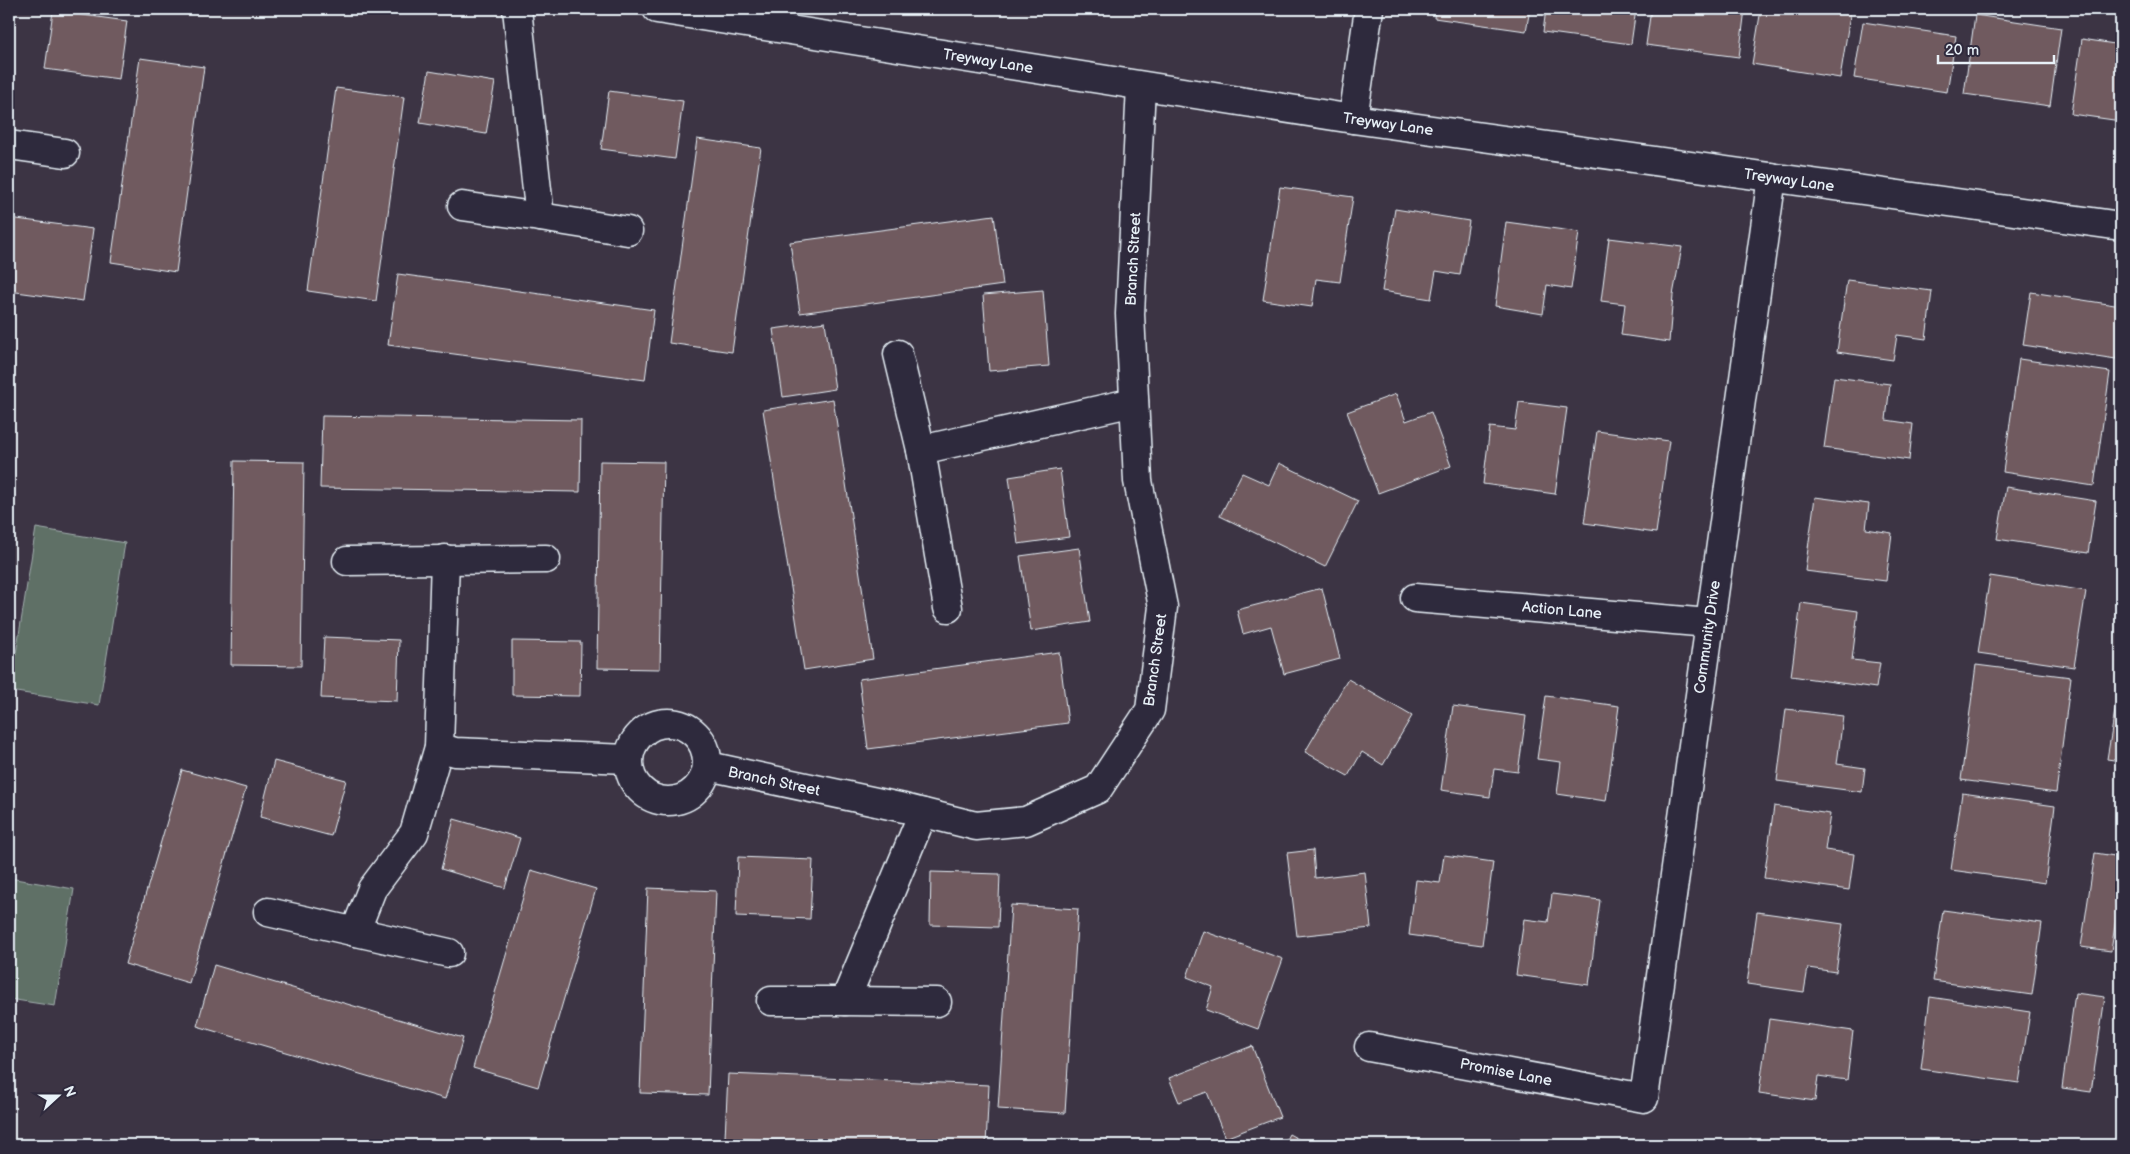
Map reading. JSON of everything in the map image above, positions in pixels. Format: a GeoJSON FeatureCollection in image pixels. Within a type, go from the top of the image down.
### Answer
{"type":"FeatureCollection","features":[{"type":"Feature","properties":{"kind":"street"},"geometry":{"type":"LineString","coordinates":[[518,9],[540,217]]}},
{"type":"Feature","properties":{"kind":"street","name":"Treyway Lane"},"geometry":{"type":"LineString","coordinates":[[657,9],[1353,119],[2121,226]]}},
{"type":"Feature","properties":{"kind":"street"},"geometry":{"type":"LineString","coordinates":[[1353,119],[1369,9]]}},
{"type":"Feature","properties":{"kind":"street","name":"Branch Street"},"geometry":{"type":"LineString","coordinates":[[708,766],[976,826],[1026,820],[1098,789],[1150,710],[1163,607],[1138,481],[1130,314],[1141,86]]}},
{"type":"Feature","properties":{"kind":"street"},"geometry":{"type":"LineString","coordinates":[[9,146],[65,153]]}},
{"type":"Feature","properties":{"kind":"street","name":"Community Drive"},"geometry":{"type":"LineString","coordinates":[[1644,1098],[1772,177]]}},
{"type":"Feature","properties":{"kind":"street"},"geometry":{"type":"LineString","coordinates":[[462,206],[628,231]]}},
{"type":"Feature","properties":{"kind":"street"},"geometry":{"type":"LineString","coordinates":[[898,354],[921,450],[948,608]]}},
{"type":"Feature","properties":{"kind":"street"},"geometry":{"type":"LineString","coordinates":[[921,450],[1134,402]]}},
{"type":"Feature","properties":{"kind":"street"},"geometry":{"type":"LineString","coordinates":[[355,932],[372,889],[414,834],[438,747],[445,559]]}},
{"type":"Feature","properties":{"kind":"street"},"geometry":{"type":"LineString","coordinates":[[347,561],[546,559]]}},
{"type":"Feature","properties":{"kind":"street","name":"Action Lane"},"geometry":{"type":"LineString","coordinates":[[1414,598],[1709,623]]}},
{"type":"Feature","properties":{"kind":"street","name":"Branch Street"},"geometry":{"type":"LineString","coordinates":[[672,722],[691,730],[704,746],[708,766],[700,786],[684,799],[664,802],[645,795],[632,779],[628,759],[636,739],[651,726],[672,722]]}},
{"type":"Feature","properties":{"kind":"street"},"geometry":{"type":"LineString","coordinates":[[438,747],[455,752],[628,759]]}},
{"type":"Feature","properties":{"kind":"street"},"geometry":{"type":"LineString","coordinates":[[845,1001],[923,813]]}},
{"type":"Feature","properties":{"kind":"street"},"geometry":{"type":"LineString","coordinates":[[268,912],[449,953]]}},
{"type":"Feature","properties":{"kind":"street"},"geometry":{"type":"LineString","coordinates":[[771,1001],[937,1002]]}},
{"type":"Feature","properties":{"kind":"street","name":"Promise Lane"},"geometry":{"type":"LineString","coordinates":[[1369,1046],[1644,1098]]}},
{"type":"Feature","properties":{"kind":"green space"},"geometry":{"type":"Polygon","coordinates":[[[36,528],[125,543],[99,705],[10,691],[36,528]]]}},
{"type":"Feature","properties":{"kind":"green space"},"geometry":{"type":"Polygon","coordinates":[[[9,878],[74,889],[55,1006],[9,999],[9,878]]]}},
{"type":"Feature","properties":{"kind":"building"},"geometry":{"type":"Polygon","coordinates":[[[1435,9],[1530,9],[1526,31],[1434,18],[1435,9]]]}},
{"type":"Feature","properties":{"kind":"building"},"geometry":{"type":"Polygon","coordinates":[[[1546,9],[1636,9],[1631,44],[1543,32],[1546,9]]]}},
{"type":"Feature","properties":{"kind":"building"},"geometry":{"type":"Polygon","coordinates":[[[1651,9],[1745,9],[1739,57],[1646,45],[1651,9]]]}},
{"type":"Feature","properties":{"kind":"building"},"geometry":{"type":"Polygon","coordinates":[[[1761,9],[1851,9],[1840,78],[1752,64],[1761,9]]]}},
{"type":"Feature","properties":{"kind":"building"},"geometry":{"type":"Polygon","coordinates":[[[53,11],[127,21],[119,79],[45,69],[53,11]]]}},
{"type":"Feature","properties":{"kind":"building"},"geometry":{"type":"Polygon","coordinates":[[[1975,15],[2061,28],[2050,106],[1964,94],[1975,15]]]}},
{"type":"Feature","properties":{"kind":"building"},"geometry":{"type":"Polygon","coordinates":[[[1863,22],[1956,36],[1947,92],[1854,78],[1863,22]]]}},
{"type":"Feature","properties":{"kind":"building"},"geometry":{"type":"Polygon","coordinates":[[[2082,39],[2121,45],[2121,121],[2071,114],[2082,39]]]}},
{"type":"Feature","properties":{"kind":"building"},"geometry":{"type":"Polygon","coordinates":[[[140,58],[204,67],[176,272],[111,262],[140,58]]]}},
{"type":"Feature","properties":{"kind":"building"},"geometry":{"type":"Polygon","coordinates":[[[429,71],[495,82],[486,134],[420,123],[429,71]]]}},
{"type":"Feature","properties":{"kind":"building"},"geometry":{"type":"Polygon","coordinates":[[[336,88],[404,97],[376,301],[308,291],[336,88]]]}},
{"type":"Feature","properties":{"kind":"building"},"geometry":{"type":"Polygon","coordinates":[[[609,91],[683,101],[675,159],[601,149],[609,91]]]}},
{"type":"Feature","properties":{"kind":"building"},"geometry":{"type":"Polygon","coordinates":[[[697,139],[761,148],[732,352],[669,343],[697,139]]]}},
{"type":"Feature","properties":{"kind":"building"},"geometry":{"type":"Polygon","coordinates":[[[1280,187],[1353,197],[1340,282],[1316,279],[1312,307],[1263,300],[1280,187]]]}},
{"type":"Feature","properties":{"kind":"building"},"geometry":{"type":"Polygon","coordinates":[[[1395,209],[1469,221],[1460,275],[1436,271],[1431,299],[1382,291],[1395,209]]]}},
{"type":"Feature","properties":{"kind":"building"},"geometry":{"type":"Polygon","coordinates":[[[994,215],[1003,285],[800,313],[790,242],[994,215]]]}},
{"type":"Feature","properties":{"kind":"building"},"geometry":{"type":"Polygon","coordinates":[[[9,218],[93,229],[83,301],[9,291],[9,218]]]}},
{"type":"Feature","properties":{"kind":"building"},"geometry":{"type":"Polygon","coordinates":[[[1506,222],[1579,232],[1571,289],[1547,285],[1543,314],[1495,306],[1506,222]]]}},
{"type":"Feature","properties":{"kind":"building"},"geometry":{"type":"Polygon","coordinates":[[[1609,238],[1682,247],[1673,295],[1669,342],[1621,335],[1625,304],[1601,301],[1609,238]]]}},
{"type":"Feature","properties":{"kind":"building"},"geometry":{"type":"Polygon","coordinates":[[[398,274],[654,310],[645,380],[388,345],[398,274]]]}},
{"type":"Feature","properties":{"kind":"building"},"geometry":{"type":"Polygon","coordinates":[[[1847,280],[1932,291],[1926,339],[1897,335],[1893,360],[1837,352],[1847,280]]]}},
{"type":"Feature","properties":{"kind":"building"},"geometry":{"type":"Polygon","coordinates":[[[1043,290],[1049,366],[989,371],[983,295],[1043,290]]]}},
{"type":"Feature","properties":{"kind":"building"},"geometry":{"type":"Polygon","coordinates":[[[2031,292],[2121,306],[2116,359],[2023,345],[2031,292]]]}},
{"type":"Feature","properties":{"kind":"building"},"geometry":{"type":"Polygon","coordinates":[[[825,322],[835,389],[783,397],[773,329],[825,322]]]}},
{"type":"Feature","properties":{"kind":"building"},"geometry":{"type":"Polygon","coordinates":[[[2019,359],[2110,372],[2094,486],[2003,472],[2019,359]]]}},
{"type":"Feature","properties":{"kind":"building"},"geometry":{"type":"Polygon","coordinates":[[[1834,377],[1890,384],[1886,420],[1913,424],[1909,460],[1824,448],[1834,377]]]}},
{"type":"Feature","properties":{"kind":"building"},"geometry":{"type":"Polygon","coordinates":[[[1396,394],[1406,421],[1431,412],[1451,466],[1378,493],[1347,412],[1396,394]]]}},
{"type":"Feature","properties":{"kind":"building"},"geometry":{"type":"Polygon","coordinates":[[[833,399],[873,659],[804,670],[763,410],[833,399]]]}},
{"type":"Feature","properties":{"kind":"building"},"geometry":{"type":"Polygon","coordinates":[[[1519,402],[1567,408],[1555,494],[1483,484],[1490,427],[1515,430],[1519,402]]]}},
{"type":"Feature","properties":{"kind":"building"},"geometry":{"type":"Polygon","coordinates":[[[322,416],[581,420],[580,492],[320,488],[322,416]]]}},
{"type":"Feature","properties":{"kind":"building"},"geometry":{"type":"Polygon","coordinates":[[[1597,431],[1669,441],[1656,533],[1584,523],[1597,431]]]}},
{"type":"Feature","properties":{"kind":"building"},"geometry":{"type":"Polygon","coordinates":[[[234,461],[304,462],[301,666],[231,665],[234,461]]]}},
{"type":"Feature","properties":{"kind":"building"},"geometry":{"type":"Polygon","coordinates":[[[600,461],[664,462],[660,669],[597,668],[600,461]]]}},
{"type":"Feature","properties":{"kind":"building"},"geometry":{"type":"Polygon","coordinates":[[[1279,463],[1358,501],[1325,567],[1220,516],[1242,473],[1269,485],[1279,463]]]}},
{"type":"Feature","properties":{"kind":"building"},"geometry":{"type":"Polygon","coordinates":[[[1060,469],[1069,537],[1018,544],[1009,477],[1060,469]]]}},
{"type":"Feature","properties":{"kind":"building"},"geometry":{"type":"Polygon","coordinates":[[[2006,487],[2096,501],[2088,553],[1997,539],[2006,487]]]}},
{"type":"Feature","properties":{"kind":"building"},"geometry":{"type":"Polygon","coordinates":[[[1815,497],[1869,504],[1866,529],[1892,533],[1886,581],[1805,571],[1815,497]]]}},
{"type":"Feature","properties":{"kind":"building"},"geometry":{"type":"Polygon","coordinates":[[[1079,548],[1090,622],[1031,631],[1020,556],[1079,548]]]}},
{"type":"Feature","properties":{"kind":"building"},"geometry":{"type":"Polygon","coordinates":[[[1990,576],[2086,591],[2074,667],[1978,653],[1990,576]]]}},
{"type":"Feature","properties":{"kind":"building"},"geometry":{"type":"Polygon","coordinates":[[[1322,588],[1340,659],[1284,674],[1271,626],[1243,634],[1237,610],[1322,588]]]}},
{"type":"Feature","properties":{"kind":"building"},"geometry":{"type":"Polygon","coordinates":[[[1801,603],[1858,611],[1852,660],[1880,663],[1876,688],[1791,676],[1801,603]]]}},
{"type":"Feature","properties":{"kind":"building"},"geometry":{"type":"Polygon","coordinates":[[[324,637],[399,640],[397,701],[321,698],[324,637]]]}},
{"type":"Feature","properties":{"kind":"building"},"geometry":{"type":"Polygon","coordinates":[[[512,641],[581,642],[580,696],[512,695],[512,641]]]}},
{"type":"Feature","properties":{"kind":"building"},"geometry":{"type":"Polygon","coordinates":[[[1059,652],[1068,723],[868,749],[859,679],[1059,652]]]}},
{"type":"Feature","properties":{"kind":"building"},"geometry":{"type":"Polygon","coordinates":[[[1976,665],[2071,677],[2056,793],[1961,780],[1976,665]]]}},
{"type":"Feature","properties":{"kind":"building"},"geometry":{"type":"Polygon","coordinates":[[[1348,679],[1412,716],[1383,765],[1362,752],[1348,776],[1305,752],[1348,679]]]}},
{"type":"Feature","properties":{"kind":"building"},"geometry":{"type":"Polygon","coordinates":[[[2121,680],[2121,761],[2107,759],[2121,680]]]}},
{"type":"Feature","properties":{"kind":"building"},"geometry":{"type":"Polygon","coordinates":[[[1546,696],[1619,706],[1606,801],[1557,794],[1561,762],[1537,759],[1546,696]]]}},
{"type":"Feature","properties":{"kind":"building"},"geometry":{"type":"Polygon","coordinates":[[[1453,706],[1526,716],[1518,772],[1494,769],[1490,797],[1441,790],[1453,706]]]}},
{"type":"Feature","properties":{"kind":"building"},"geometry":{"type":"Polygon","coordinates":[[[1786,709],[1843,716],[1837,764],[1865,768],[1862,792],[1777,781],[1786,709]]]}},
{"type":"Feature","properties":{"kind":"building"},"geometry":{"type":"Polygon","coordinates":[[[274,761],[346,780],[331,836],[260,817],[274,761]]]}},
{"type":"Feature","properties":{"kind":"building"},"geometry":{"type":"Polygon","coordinates":[[[182,770],[246,788],[189,983],[125,964],[182,770]]]}},
{"type":"Feature","properties":{"kind":"building"},"geometry":{"type":"Polygon","coordinates":[[[1962,793],[2055,806],[2045,883],[1951,870],[1962,793]]]}},
{"type":"Feature","properties":{"kind":"building"},"geometry":{"type":"Polygon","coordinates":[[[1774,806],[1830,814],[1825,850],[1854,854],[1849,890],[1764,878],[1774,806]]]}},
{"type":"Feature","properties":{"kind":"building"},"geometry":{"type":"Polygon","coordinates":[[[454,819],[520,838],[505,888],[441,869],[454,819]]]}},
{"type":"Feature","properties":{"kind":"building"},"geometry":{"type":"Polygon","coordinates":[[[1313,850],[1315,878],[1365,872],[1371,928],[1297,936],[1287,853],[1313,850]]]}},
{"type":"Feature","properties":{"kind":"building"},"geometry":{"type":"Polygon","coordinates":[[[2095,853],[2121,857],[2121,886],[2111,951],[2081,947],[2095,853]]]}},
{"type":"Feature","properties":{"kind":"building"},"geometry":{"type":"Polygon","coordinates":[[[1444,855],[1493,862],[1482,945],[1409,935],[1416,880],[1440,883],[1444,855]]]}},
{"type":"Feature","properties":{"kind":"building"},"geometry":{"type":"Polygon","coordinates":[[[738,857],[813,860],[810,919],[736,916],[738,857]]]}},
{"type":"Feature","properties":{"kind":"building"},"geometry":{"type":"Polygon","coordinates":[[[531,870],[596,889],[538,1087],[473,1068],[531,870]]]}},
{"type":"Feature","properties":{"kind":"building"},"geometry":{"type":"Polygon","coordinates":[[[931,872],[1000,874],[998,927],[930,925],[931,872]]]}},
{"type":"Feature","properties":{"kind":"building"},"geometry":{"type":"Polygon","coordinates":[[[648,888],[716,891],[708,1095],[640,1093],[648,888]]]}},
{"type":"Feature","properties":{"kind":"building"},"geometry":{"type":"Polygon","coordinates":[[[1552,894],[1600,900],[1589,985],[1516,975],[1524,919],[1548,922],[1552,894]]]}},
{"type":"Feature","properties":{"kind":"building"},"geometry":{"type":"Polygon","coordinates":[[[1011,905],[1078,909],[1065,1113],[998,1109],[1011,905]]]}},
{"type":"Feature","properties":{"kind":"building"},"geometry":{"type":"Polygon","coordinates":[[[1943,910],[2042,923],[2032,995],[1933,981],[1943,910]]]}},
{"type":"Feature","properties":{"kind":"building"},"geometry":{"type":"Polygon","coordinates":[[[1757,912],[1843,924],[1836,972],[1808,968],[1804,992],[1747,984],[1757,912]]]}},
{"type":"Feature","properties":{"kind":"building"},"geometry":{"type":"Polygon","coordinates":[[[1203,931],[1283,959],[1258,1029],[1206,1010],[1213,987],[1187,977],[1203,931]]]}},
{"type":"Feature","properties":{"kind":"building"},"geometry":{"type":"Polygon","coordinates":[[[214,965],[463,1038],[445,1099],[197,1026],[214,965]]]}},
{"type":"Feature","properties":{"kind":"building"},"geometry":{"type":"Polygon","coordinates":[[[2075,993],[2105,997],[2091,1092],[2062,1088],[2075,993]]]}},
{"type":"Feature","properties":{"kind":"building"},"geometry":{"type":"Polygon","coordinates":[[[1930,997],[2030,1012],[2019,1083],[1921,1069],[1930,997]]]}},
{"type":"Feature","properties":{"kind":"building"},"geometry":{"type":"Polygon","coordinates":[[[1769,1019],[1853,1031],[1847,1080],[1818,1076],[1815,1101],[1759,1093],[1769,1019]]]}},
{"type":"Feature","properties":{"kind":"building"},"geometry":{"type":"Polygon","coordinates":[[[1252,1046],[1280,1117],[1225,1138],[1207,1092],[1179,1102],[1169,1078],[1252,1046]]]}},
{"type":"Feature","properties":{"kind":"building"},"geometry":{"type":"Polygon","coordinates":[[[728,1074],[989,1085],[986,1145],[892,1145],[725,1138],[728,1074]]]}},
{"type":"Feature","properties":{"kind":"building"},"geometry":{"type":"Polygon","coordinates":[[[1289,1134],[1309,1145],[1283,1145],[1289,1134]]]}},
{"type":"Feature","properties":{"kind":"building"},"geometry":{"type":"Polygon","coordinates":[[[1750,1138],[1760,1145],[1745,1145],[1750,1138]]]}}]}
